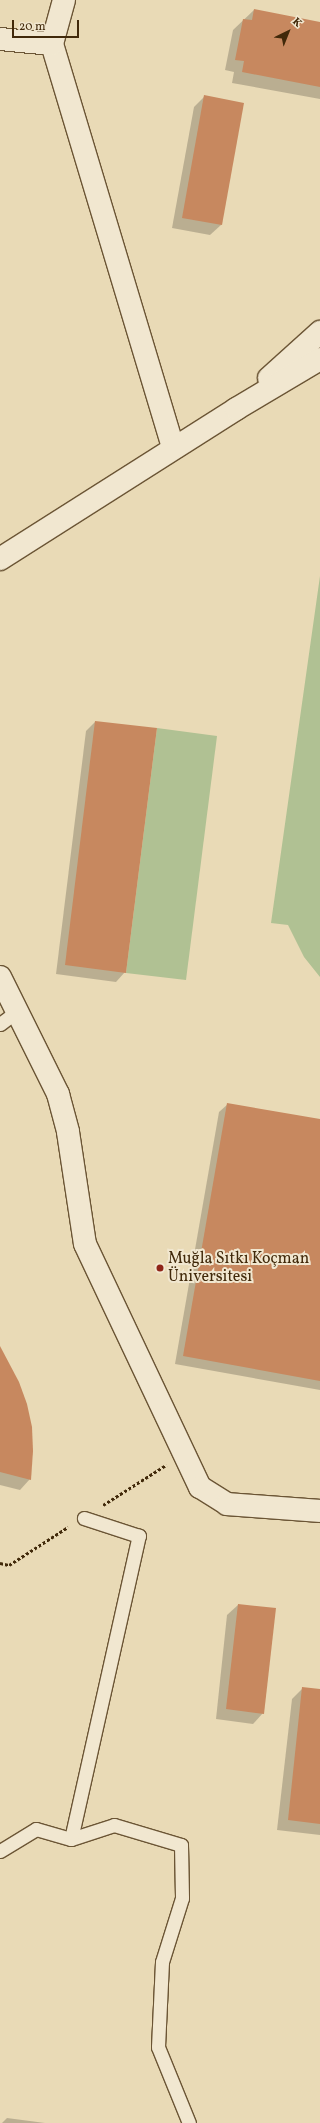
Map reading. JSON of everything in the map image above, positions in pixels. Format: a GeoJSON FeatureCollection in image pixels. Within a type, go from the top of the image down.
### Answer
{"type":"FeatureCollection","features":[{"type":"Feature","properties":{"kind":"street"},"geometry":{"type":"LineString","coordinates":[[64,0],[52,44],[173,448]]}},
{"type":"Feature","properties":{"kind":"street"},"geometry":{"type":"LineString","coordinates":[[0,39],[52,44]]}},
{"type":"Feature","properties":{"kind":"street"},"geometry":{"type":"LineString","coordinates":[[236,409],[320,332]]}},
{"type":"Feature","properties":{"kind":"street"},"geometry":{"type":"LineString","coordinates":[[0,559],[173,448],[320,359]]}},
{"type":"Feature","properties":{"kind":"street"},"geometry":{"type":"LineString","coordinates":[[0,977],[8,1018],[58,1094],[68,1132],[85,1244],[200,1486],[227,1504],[320,1511]]}},
{"type":"Feature","properties":{"kind":"lane"},"geometry":{"type":"LineString","coordinates":[[71,1839],[139,1536],[84,1518]]}},
{"type":"Feature","properties":{"kind":"lane"},"geometry":{"type":"LineString","coordinates":[[0,1852],[36,1829],[71,1839],[114,1825],[181,1845],[182,1898],[162,1962],[158,2047],[190,2123]]}},
{"type":"Feature","properties":{"kind":"green space"},"geometry":{"type":"Polygon","coordinates":[[[320,576],[320,977],[304,957],[288,925],[271,923],[320,576]]]}},
{"type":"Feature","properties":{"kind":"green space"},"geometry":{"type":"Polygon","coordinates":[[[157,728],[217,736],[186,980],[126,973],[157,728]]]}},
{"type":"Feature","properties":{"kind":"building"},"geometry":{"type":"Polygon","coordinates":[[[254,9],[320,22],[320,87],[242,72],[244,61],[235,60],[243,19],[252,20],[254,9]]]}},
{"type":"Feature","properties":{"kind":"building"},"geometry":{"type":"Polygon","coordinates":[[[204,95],[244,103],[222,225],[182,218],[204,95]]]}},
{"type":"Feature","properties":{"kind":"building"},"geometry":{"type":"Polygon","coordinates":[[[95,721],[157,728],[126,973],[65,965],[95,721]]]}},
{"type":"Feature","properties":{"kind":"building"},"geometry":{"type":"Polygon","coordinates":[[[227,1103],[320,1119],[320,1381],[183,1356],[227,1103]]]}},
{"type":"Feature","properties":{"kind":"building"},"geometry":{"type":"Polygon","coordinates":[[[0,1346],[19,1382],[27,1404],[32,1427],[33,1451],[31,1480],[0,1472],[0,1346]]]}},
{"type":"Feature","properties":{"kind":"building"},"geometry":{"type":"Polygon","coordinates":[[[238,1604],[276,1608],[264,1714],[226,1709],[238,1604]]]}},
{"type":"Feature","properties":{"kind":"building"},"geometry":{"type":"Polygon","coordinates":[[[302,1687],[320,1689],[320,1824],[288,1820],[302,1687]]]}},
{"type":"Feature","properties":{"kind":"place","name":"Muğla Sıtkı Koçman Üniversitesi"},"geometry":{"type":"Point","coordinates":[160,1268]}}]}
